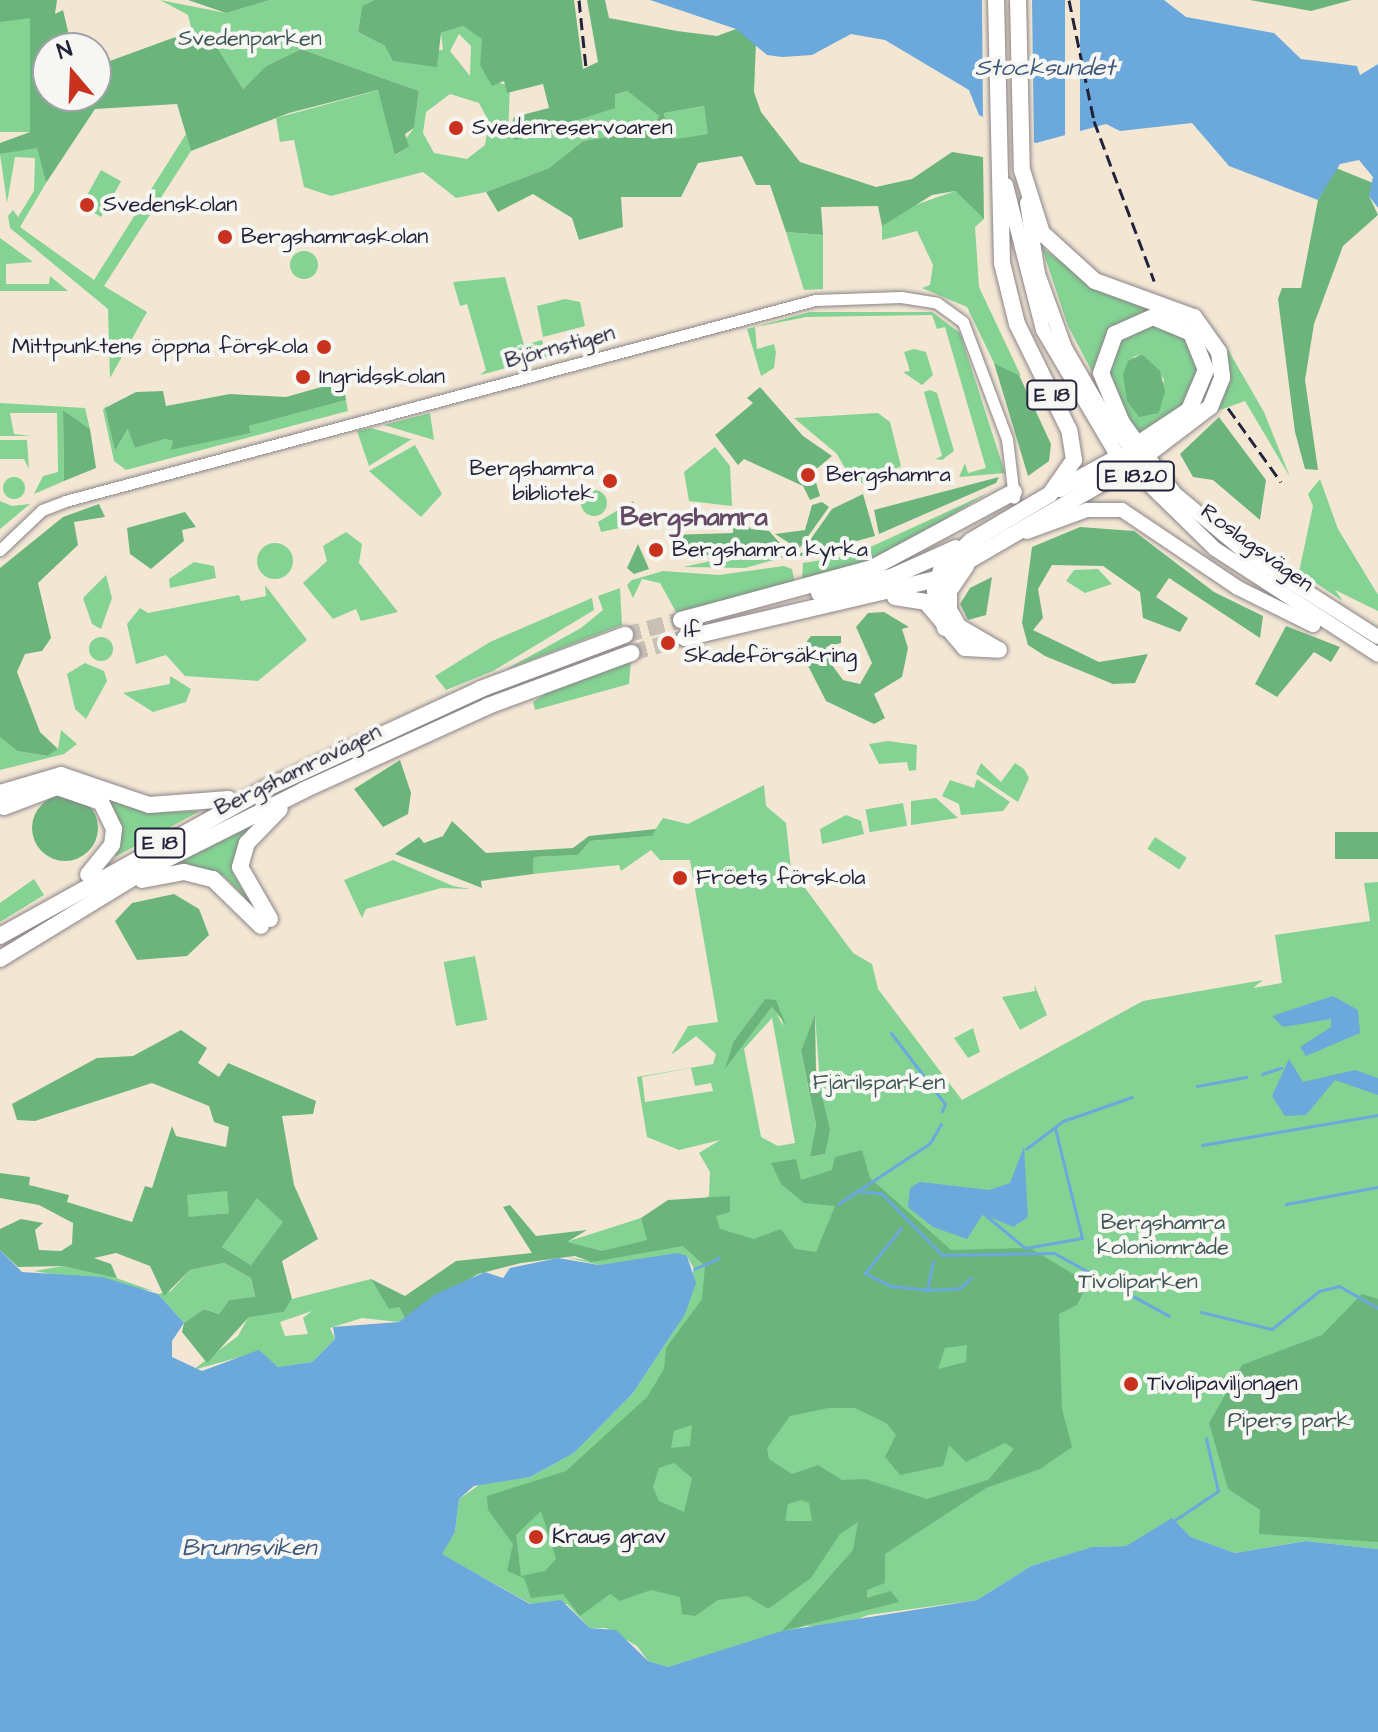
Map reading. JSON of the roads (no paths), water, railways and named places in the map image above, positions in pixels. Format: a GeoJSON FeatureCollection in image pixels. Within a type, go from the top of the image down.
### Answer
{"type":"FeatureCollection","features":[{"type":"Feature","properties":{"kind":"highway","name":"E 18"},"geometry":{"type":"LineString","coordinates":[[681,620],[891,577],[971,541],[1050,494],[1071,470],[1073,446],[1017,324],[1003,208],[996,0]]}},
{"type":"Feature","properties":{"kind":"highway"},"geometry":{"type":"LineString","coordinates":[[1018,0],[1027,203],[1048,244],[1077,270],[1184,311],[1216,345],[1222,378],[1214,401],[1148,446],[1189,410],[1206,370],[1191,333],[1153,317],[1115,334],[1101,373],[1122,423],[1173,493]]}},
{"type":"Feature","properties":{"kind":"highway"},"geometry":{"type":"LineString","coordinates":[[685,638],[874,598],[937,579],[1011,538],[1115,467],[1050,494]]}},
{"type":"Feature","properties":{"kind":"highway"},"geometry":{"type":"LineString","coordinates":[[743,608],[872,568],[1014,496]]}},
{"type":"Feature","properties":{"kind":"highway"},"geometry":{"type":"LineString","coordinates":[[937,579],[971,541]]}},
{"type":"Feature","properties":{"kind":"highway"},"geometry":{"type":"LineString","coordinates":[[874,598],[926,602],[965,648],[999,650],[959,627],[949,610],[949,591],[966,565]]}},
{"type":"Feature","properties":{"kind":"highway"},"geometry":{"type":"LineString","coordinates":[[937,579],[945,628]]}},
{"type":"Feature","properties":{"kind":"highway","name":"Bergshamravägen"},"geometry":{"type":"LineString","coordinates":[[0,936],[58,901],[265,789],[481,689],[625,635]]}},
{"type":"Feature","properties":{"kind":"highway","name":"Bergshamravägen"},"geometry":{"type":"LineString","coordinates":[[0,959],[97,900],[304,790],[488,706],[631,653]]}},
{"type":"Feature","properties":{"kind":"highway"},"geometry":{"type":"LineString","coordinates":[[1,799],[38,779],[81,776],[149,805],[184,808],[265,789]]}},
{"type":"Feature","properties":{"kind":"highway"},"geometry":{"type":"LineString","coordinates":[[1,799],[40,790],[75,788],[109,814],[114,829],[107,856],[58,901]]}},
{"type":"Feature","properties":{"kind":"highway"},"geometry":{"type":"LineString","coordinates":[[97,900],[166,873],[200,874],[225,886],[266,922],[242,880],[242,854],[267,819],[304,790]]}},
{"type":"Feature","properties":{"kind":"main road","name":"Roslagsvägen"},"geometry":{"type":"LineString","coordinates":[[1027,203],[1038,274],[1065,348],[1124,442],[1173,493],[1272,572],[1378,637]]}},
{"type":"Feature","properties":{"kind":"main road","name":"Roslagsvägen"},"geometry":{"type":"LineString","coordinates":[[1003,208],[1043,330],[1114,450],[1153,494],[1249,575],[1378,656]]}},
{"type":"Feature","properties":{"kind":"main road"},"geometry":{"type":"LineString","coordinates":[[1011,538],[1087,510],[1122,510],[1238,588],[1378,656]]}},
{"type":"Feature","properties":{"kind":"street","name":"Björnstigen"},"geometry":{"type":"LineString","coordinates":[[0,550],[42,510],[65,501],[815,300],[901,297],[937,303],[963,322],[1007,439],[1014,496]]}},
{"type":"Feature","properties":{"kind":"water","name":"Stocksundet"},"geometry":{"type":"Polygon","coordinates":[[[650,0],[1164,0],[1186,17],[1274,33],[1301,59],[1357,66],[1360,75],[1378,64],[1378,208],[1369,196],[1373,177],[1359,160],[1340,164],[1318,200],[1229,166],[1192,123],[1120,131],[1106,124],[1036,143],[979,115],[969,90],[885,40],[851,34],[812,55],[767,55],[736,29],[650,0]]]}},
{"type":"Feature","properties":{"kind":"water"},"geometry":{"type":"Polygon","coordinates":[[[1333,996],[1358,1010],[1360,1033],[1306,1056],[1300,1047],[1331,1027],[1331,1019],[1283,1027],[1272,1016],[1333,996]]]}},
{"type":"Feature","properties":{"kind":"water"},"geometry":{"type":"Polygon","coordinates":[[[1289,1059],[1303,1082],[1355,1070],[1378,1078],[1378,1095],[1335,1080],[1306,1115],[1285,1116],[1272,1096],[1289,1059]]]}},
{"type":"Feature","properties":{"kind":"water"},"geometry":{"type":"Polygon","coordinates":[[[1024,1147],[1028,1217],[1013,1227],[983,1214],[967,1239],[933,1227],[908,1207],[910,1188],[920,1182],[989,1190],[1010,1183],[1024,1147]]]}},
{"type":"Feature","properties":{"kind":"water","name":"Brunnsviken"},"geometry":{"type":"Polygon","coordinates":[[[0,1250],[22,1272],[102,1277],[158,1294],[184,1323],[172,1341],[172,1357],[202,1371],[259,1350],[278,1367],[312,1362],[335,1339],[333,1327],[399,1322],[434,1295],[485,1272],[503,1278],[510,1268],[558,1258],[599,1265],[678,1253],[687,1256],[696,1283],[685,1314],[633,1393],[574,1453],[530,1477],[474,1486],[459,1499],[455,1532],[442,1554],[530,1604],[561,1600],[590,1628],[616,1630],[648,1661],[668,1667],[782,1631],[977,1600],[1031,1566],[1092,1547],[1126,1546],[1172,1518],[1191,1537],[1235,1553],[1306,1541],[1378,1549],[1378,1732],[0,1732],[0,1250]]]}},
{"type":"Feature","properties":{"kind":"waterway"},"geometry":{"type":"LineString","coordinates":[[891,1033],[945,1104],[942,1111]]}},
{"type":"Feature","properties":{"kind":"waterway"},"geometry":{"type":"LineString","coordinates":[[1262,1074],[1281,1068]]}},
{"type":"Feature","properties":{"kind":"waterway"},"geometry":{"type":"LineString","coordinates":[[1197,1086],[1246,1077]]}},
{"type":"Feature","properties":{"kind":"waterway"},"geometry":{"type":"LineString","coordinates":[[1026,1149],[1063,1121],[1132,1097]]}},
{"type":"Feature","properties":{"kind":"waterway"},"geometry":{"type":"LineString","coordinates":[[1202,1145],[1378,1115]]}},
{"type":"Feature","properties":{"kind":"waterway"},"geometry":{"type":"LineString","coordinates":[[838,1204],[930,1143],[941,1124]]}},
{"type":"Feature","properties":{"kind":"waterway"},"geometry":{"type":"LineString","coordinates":[[984,1214],[1025,1248],[1082,1238],[1055,1128]]}},
{"type":"Feature","properties":{"kind":"waterway"},"geometry":{"type":"LineString","coordinates":[[1286,1204],[1378,1187]]}},
{"type":"Feature","properties":{"kind":"waterway"},"geometry":{"type":"LineString","coordinates":[[856,1191],[881,1193],[942,1255],[1054,1253],[1169,1316]]}},
{"type":"Feature","properties":{"kind":"waterway"},"geometry":{"type":"LineString","coordinates":[[901,1228],[865,1273],[891,1286],[927,1290],[960,1288],[971,1278]]}},
{"type":"Feature","properties":{"kind":"waterway"},"geometry":{"type":"LineString","coordinates":[[694,1269],[719,1258]]}},
{"type":"Feature","properties":{"kind":"waterway"},"geometry":{"type":"LineString","coordinates":[[927,1290],[933,1261]]}},
{"type":"Feature","properties":{"kind":"waterway"},"geometry":{"type":"LineString","coordinates":[[1201,1312],[1272,1329],[1319,1291],[1339,1286],[1378,1308]]}},
{"type":"Feature","properties":{"kind":"waterway"},"geometry":{"type":"LineString","coordinates":[[1175,1520],[1218,1491],[1206,1438]]}},
{"type":"Feature","properties":{"kind":"tunnel"},"geometry":{"type":"LineString","coordinates":[[625,635],[681,620]]}},
{"type":"Feature","properties":{"kind":"tunnel"},"geometry":{"type":"LineString","coordinates":[[631,653],[685,638]]}},
{"type":"Feature","properties":{"kind":"railway"},"geometry":{"type":"LineString","coordinates":[[579,0],[586,68]]}},
{"type":"Feature","properties":{"kind":"railway"},"geometry":{"type":"LineString","coordinates":[[1069,0],[1094,121],[1154,281]]}},
{"type":"Feature","properties":{"kind":"railway"},"geometry":{"type":"LineString","coordinates":[[1228,408],[1281,482]]}},
{"type":"Feature","properties":{"kind":"place","name":"Svedenreservoaren"},"geometry":{"type":"Point","coordinates":[456,128]}},
{"type":"Feature","properties":{"kind":"place","name":"Svedenskolan"},"geometry":{"type":"Point","coordinates":[87,205]}},
{"type":"Feature","properties":{"kind":"place","name":"Bergshamraskolan"},"geometry":{"type":"Point","coordinates":[225,237]}},
{"type":"Feature","properties":{"kind":"place","name":"Mittpunktens öppna förskola"},"geometry":{"type":"Point","coordinates":[324,347]}},
{"type":"Feature","properties":{"kind":"place","name":"Ingridsskolan"},"geometry":{"type":"Point","coordinates":[303,377]}},
{"type":"Feature","properties":{"kind":"place","name":"Bergshamra"},"geometry":{"type":"Point","coordinates":[808,475]}},
{"type":"Feature","properties":{"kind":"place","name":"Bergshamra bibliotek"},"geometry":{"type":"Point","coordinates":[610,481]}},
{"type":"Feature","properties":{"kind":"place","name":"Bergshamra kyrka"},"geometry":{"type":"Point","coordinates":[656,550]}},
{"type":"Feature","properties":{"kind":"place","name":"If Skadeförsäkring"},"geometry":{"type":"Point","coordinates":[668,643]}},
{"type":"Feature","properties":{"kind":"place","name":"Fröets förskola"},"geometry":{"type":"Point","coordinates":[680,878]}},
{"type":"Feature","properties":{"kind":"place","name":"Tivolipaviljongen"},"geometry":{"type":"Point","coordinates":[1131,1384]}},
{"type":"Feature","properties":{"kind":"place","name":"Kraus grav"},"geometry":{"type":"Point","coordinates":[536,1537]}},
{"type":"Feature","properties":{"kind":"district","name":"Bergshamra"},"geometry":{"type":"Point","coordinates":[694,518]}},
{"type":"Feature","properties":{"kind":"park label","name":"Svedenparken"},"geometry":{"type":"Point","coordinates":[250,39]}},
{"type":"Feature","properties":{"kind":"park label","name":"Fjärilsparken"},"geometry":{"type":"Point","coordinates":[879,1083]}},
{"type":"Feature","properties":{"kind":"park label","name":"Bergshamra koloniområde"},"geometry":{"type":"Point","coordinates":[1163,1234]}},
{"type":"Feature","properties":{"kind":"park label","name":"Tivoliparken"},"geometry":{"type":"Point","coordinates":[1138,1282]}},
{"type":"Feature","properties":{"kind":"park label","name":"Pipers park"},"geometry":{"type":"Point","coordinates":[1289,1421]}}]}
